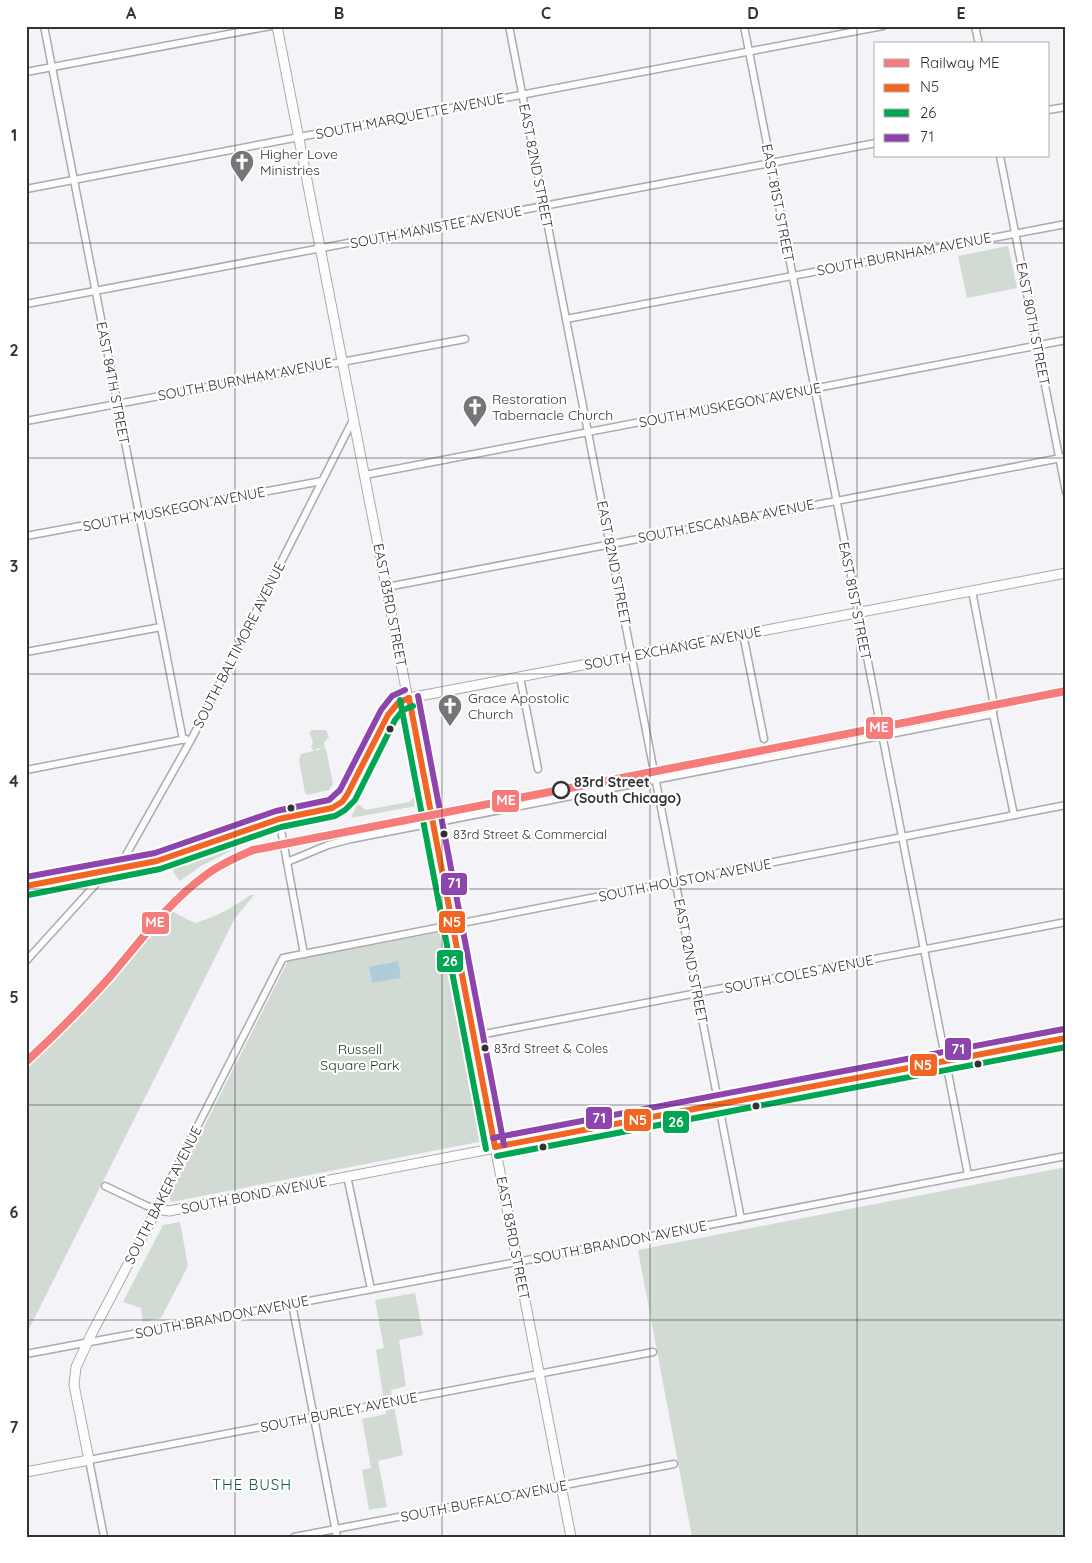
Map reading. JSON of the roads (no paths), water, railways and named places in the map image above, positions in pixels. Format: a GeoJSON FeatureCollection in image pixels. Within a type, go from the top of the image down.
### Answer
{"type":"FeatureCollection","features":[{"type":"Feature","properties":{"kind":"street","name":"EAST 84TH STREET"},"geometry":{"type":"LineString","coordinates":[[44,26],[183,740]]}},
{"type":"Feature","properties":{"kind":"street"},"geometry":{"type":"LineString","coordinates":[[26,72],[271,26]]}},
{"type":"Feature","properties":{"kind":"street","name":"EAST 83RD STREET"},"geometry":{"type":"LineString","coordinates":[[277,26],[409,698],[570,1537]]}},
{"type":"Feature","properties":{"kind":"street","name":"EAST 82ND STREET"},"geometry":{"type":"LineString","coordinates":[[509,26],[741,1218]]}},
{"type":"Feature","properties":{"kind":"street","name":"EAST 81ST STREET"},"geometry":{"type":"LineString","coordinates":[[744,26],[968,1175]]}},
{"type":"Feature","properties":{"kind":"street","name":"SOUTH MARQUETTE AVENUE"},"geometry":{"type":"LineString","coordinates":[[26,189],[883,26]]}},
{"type":"Feature","properties":{"kind":"street"},"geometry":{"type":"LineString","coordinates":[[975,26],[979,42]]}},
{"type":"Feature","properties":{"kind":"street"},"geometry":{"type":"LineString","coordinates":[[1050,110],[1066,107]]}},
{"type":"Feature","properties":{"kind":"street","name":"SOUTH MANISTEE AVENUE"},"geometry":{"type":"LineString","coordinates":[[26,304],[874,144]]}},
{"type":"Feature","properties":{"kind":"street","name":"EAST 80TH STREET"},"geometry":{"type":"LineString","coordinates":[[1000,158],[1037,346],[1062,458],[1066,492]]}},
{"type":"Feature","properties":{"kind":"street","name":"SOUTH BURNHAM AVENUE"},"geometry":{"type":"LineString","coordinates":[[566,318],[1066,224]]}},
{"type":"Feature","properties":{"kind":"street","name":"SOUTH BURNHAM AVENUE"},"geometry":{"type":"LineString","coordinates":[[26,421],[342,360],[465,339]]}},
{"type":"Feature","properties":{"kind":"street","name":"SOUTH MUSKEGON AVENUE"},"geometry":{"type":"LineString","coordinates":[[365,475],[1066,340]]}},
{"type":"Feature","properties":{"kind":"street","name":"SOUTH BALTIMORE AVENUE"},"geometry":{"type":"LineString","coordinates":[[120,869],[192,738],[354,419]]}},
{"type":"Feature","properties":{"kind":"street","name":"SOUTH ESCANABA AVENUE"},"geometry":{"type":"LineString","coordinates":[[387,587],[1062,458]]}},
{"type":"Feature","properties":{"kind":"street","name":"SOUTH MUSKEGON AVENUE"},"geometry":{"type":"LineString","coordinates":[[26,536],[322,481]]}},
{"type":"Feature","properties":{"kind":"street","name":"SOUTH EXCHANGE AVENUE"},"geometry":{"type":"LineString","coordinates":[[279,819],[332,808],[346,799],[388,715],[398,703],[409,698],[1066,573]]}},
{"type":"Feature","properties":{"kind":"street"},"geometry":{"type":"LineString","coordinates":[[972,591],[1014,815]]}},
{"type":"Feature","properties":{"kind":"street"},"geometry":{"type":"LineString","coordinates":[[26,652],[161,627]]}},
{"type":"Feature","properties":{"kind":"street"},"geometry":{"type":"LineString","coordinates":[[743,634],[764,739]]}},
{"type":"Feature","properties":{"kind":"street"},"geometry":{"type":"LineString","coordinates":[[520,677],[538,769]]}},
{"type":"Feature","properties":{"kind":"street"},"geometry":{"type":"LineString","coordinates":[[287,862],[340,842],[994,714]]}},
{"type":"Feature","properties":{"kind":"street"},"geometry":{"type":"LineString","coordinates":[[26,770],[192,738]]}},
{"type":"Feature","properties":{"kind":"street","name":"SOUTH HOUSTON AVENUE"},"geometry":{"type":"LineString","coordinates":[[304,954],[1066,805]]}},
{"type":"Feature","properties":{"kind":"street"},"geometry":{"type":"LineString","coordinates":[[26,886],[120,869],[170,857],[279,819],[304,954]]}},
{"type":"Feature","properties":{"kind":"street"},"geometry":{"type":"LineString","coordinates":[[26,961],[96,885],[105,872]]}},
{"type":"Feature","properties":{"kind":"street","name":"SOUTH COLES AVENUE"},"geometry":{"type":"LineString","coordinates":[[474,1036],[1066,922]]}},
{"type":"Feature","properties":{"kind":"street","name":"SOUTH BAKER AVENUE"},"geometry":{"type":"LineString","coordinates":[[89,1460],[78,1410],[74,1378],[76,1367],[283,958],[304,954]]}},
{"type":"Feature","properties":{"kind":"street","name":"SOUTH BOND AVENUE"},"geometry":{"type":"LineString","coordinates":[[105,1186],[148,1206],[169,1211],[1066,1038]]}},
{"type":"Feature","properties":{"kind":"street","name":"SOUTH BRANDON AVENUE"},"geometry":{"type":"LineString","coordinates":[[26,1354],[1066,1156]]}},
{"type":"Feature","properties":{"kind":"street"},"geometry":{"type":"LineString","coordinates":[[347,1176],[370,1289]]}},
{"type":"Feature","properties":{"kind":"street"},"geometry":{"type":"LineString","coordinates":[[292,1304],[337,1537]]}},
{"type":"Feature","properties":{"kind":"street","name":"SOUTH BURLEY AVENUE"},"geometry":{"type":"LineString","coordinates":[[26,1472],[653,1352]]}},
{"type":"Feature","properties":{"kind":"street"},"geometry":{"type":"LineString","coordinates":[[89,1460],[104,1537]]}},
{"type":"Feature","properties":{"kind":"street","name":"SOUTH BUFFALO AVENUE"},"geometry":{"type":"LineString","coordinates":[[294,1537],[674,1464]]}},
{"type":"Feature","properties":{"kind":"water"},"geometry":{"type":"Polygon","coordinates":[[[398,961],[401,978],[372,983],[369,967],[398,961]]]}},
{"type":"Feature","properties":{"kind":"rail line","name":"ME"},"geometry":{"type":"LineString","coordinates":[[26,1062],[99,989],[166,910],[211,871],[253,850],[1066,691]]}},
{"type":"Feature","properties":{"kind":"place","name":"Higher Love Ministries"},"geometry":{"type":"Point","coordinates":[242,183]}},
{"type":"Feature","properties":{"kind":"place","name":"Restoration Tabernacle Church"},"geometry":{"type":"Point","coordinates":[475,428]}},
{"type":"Feature","properties":{"kind":"place","name":"Grace Apostolic Church"},"geometry":{"type":"Point","coordinates":[450,727]}},
{"type":"Feature","properties":{"kind":"place","name":"83rd Street (South Chicago)"},"geometry":{"type":"Point","coordinates":[561,790]}},
{"type":"Feature","properties":{"kind":"place","name":"83rd Street & Commercial"},"geometry":{"type":"Point","coordinates":[444,834]}},
{"type":"Feature","properties":{"kind":"place","name":"83rd Street & Coles"},"geometry":{"type":"Point","coordinates":[485,1048]}},
{"type":"Feature","properties":{"kind":"district","name":"THE BUSH"},"geometry":{"type":"Point","coordinates":[252,1484]}},
{"type":"Feature","properties":{"kind":"park label","name":"Russell Square Park"},"geometry":{"type":"Point","coordinates":[360,1058]}}]}
